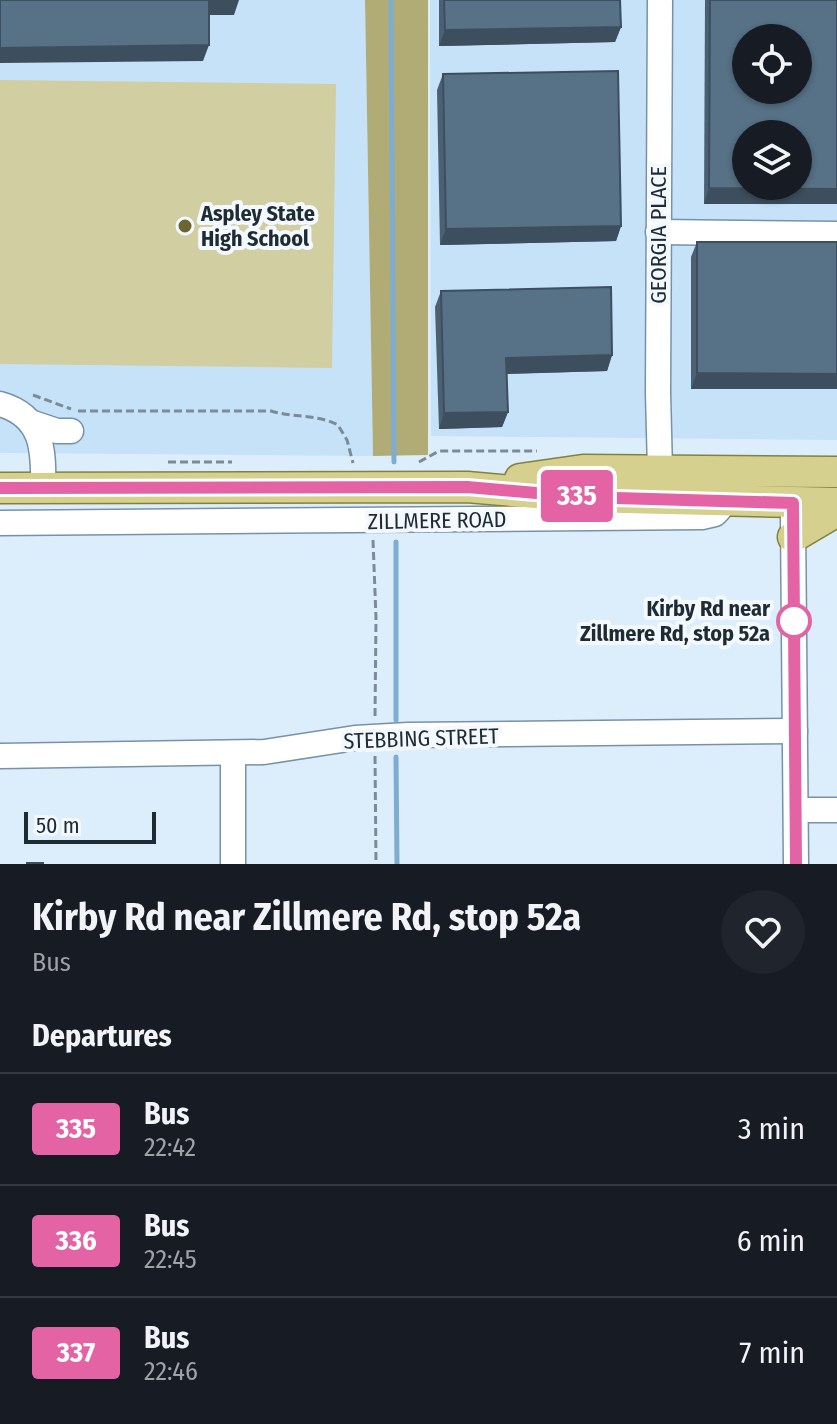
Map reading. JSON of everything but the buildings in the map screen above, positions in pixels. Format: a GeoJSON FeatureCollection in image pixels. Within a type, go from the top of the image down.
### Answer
{"type":"FeatureCollection","features":[{"type":"Feature","properties":{"kind":"main road","name":"ZILLMERE ROAD"},"geometry":{"type":"LineString","coordinates":[[467,487],[583,470],[837,472]]}},
{"type":"Feature","properties":{"kind":"main road","name":"ZILLMERE ROAD"},"geometry":{"type":"LineString","coordinates":[[0,488],[43,488],[236,474],[581,497],[837,503]]}},
{"type":"Feature","properties":{"kind":"main road"},"geometry":{"type":"LineString","coordinates":[[793,537],[837,511]]}},
{"type":"Feature","properties":{"kind":"street","name":"GEORGIA PLACE"},"geometry":{"type":"LineString","coordinates":[[660,0],[660,470]]}},
{"type":"Feature","properties":{"kind":"street"},"geometry":{"type":"LineString","coordinates":[[658,232],[837,234]]}},
{"type":"Feature","properties":{"kind":"street"},"geometry":{"type":"LineString","coordinates":[[0,404],[24,415],[41,441],[43,488]]}},
{"type":"Feature","properties":{"kind":"street"},"geometry":{"type":"LineString","coordinates":[[30,422],[57,431],[71,431]]}},
{"type":"Feature","properties":{"kind":"street"},"geometry":{"type":"LineString","coordinates":[[793,471],[796,864]]}},
{"type":"Feature","properties":{"kind":"street"},"geometry":{"type":"LineString","coordinates":[[234,522],[236,474]]}},
{"type":"Feature","properties":{"kind":"street","name":"ZILLMERE ROAD"},"geometry":{"type":"LineString","coordinates":[[0,523],[702,517],[715,514],[729,499]]}},
{"type":"Feature","properties":{"kind":"street","name":"STEBBING STREET"},"geometry":{"type":"LineString","coordinates":[[0,756],[233,753],[375,736],[795,731]]}},
{"type":"Feature","properties":{"kind":"street"},"geometry":{"type":"LineString","coordinates":[[233,753],[233,864]]}},
{"type":"Feature","properties":{"kind":"street"},"geometry":{"type":"LineString","coordinates":[[796,810],[837,810]]}},
{"type":"Feature","properties":{"kind":"path"},"geometry":{"type":"LineString","coordinates":[[29,393],[73,410],[87,412],[271,411],[287,416],[328,420],[344,432],[353,462],[352,471]]}},
{"type":"Feature","properties":{"kind":"path"},"geometry":{"type":"LineString","coordinates":[[412,470],[428,455],[439,451],[549,451]]}},
{"type":"Feature","properties":{"kind":"path"},"geometry":{"type":"LineString","coordinates":[[165,463],[236,474]]}},
{"type":"Feature","properties":{"kind":"path"},"geometry":{"type":"LineString","coordinates":[[372,536],[377,631],[376,864]]}},
{"type":"Feature","properties":{"kind":"shaded area","name":"Aspley State High School"},"geometry":{"type":"Polygon","coordinates":[[[0,0],[365,0],[373,456],[0,453],[0,0]]]}},
{"type":"Feature","properties":{"kind":"shaded area"},"geometry":{"type":"Polygon","coordinates":[[[365,0],[428,0],[428,455],[373,456],[365,0]]]}},
{"type":"Feature","properties":{"kind":"shaded area"},"geometry":{"type":"Polygon","coordinates":[[[430,0],[837,0],[837,440],[431,436],[430,0]]]}},
{"type":"Feature","properties":{"kind":"shaded area"},"geometry":{"type":"Polygon","coordinates":[[[0,80],[336,84],[332,368],[0,364],[0,80]]]}},
{"type":"Feature","properties":{"kind":"waterway"},"geometry":{"type":"LineString","coordinates":[[391,0],[394,462]]}},
{"type":"Feature","properties":{"kind":"waterway"},"geometry":{"type":"LineString","coordinates":[[396,542],[396,720]]}},
{"type":"Feature","properties":{"kind":"waterway"},"geometry":{"type":"LineString","coordinates":[[396,757],[397,864]]}},
{"type":"Feature","properties":{"kind":"bus line","name":"335"},"geometry":{"type":"LineString","coordinates":[[0,488],[467,487],[581,497],[793,503],[796,864]]}},
{"type":"Feature","properties":{"kind":"place","name":"Aspley State High School"},"geometry":{"type":"Point","coordinates":[185,226]}},
{"type":"Feature","properties":{"kind":"place","name":"Kirby Rd near Zillmere Rd, stop 52a"},"geometry":{"type":"Point","coordinates":[794,621]}}]}
